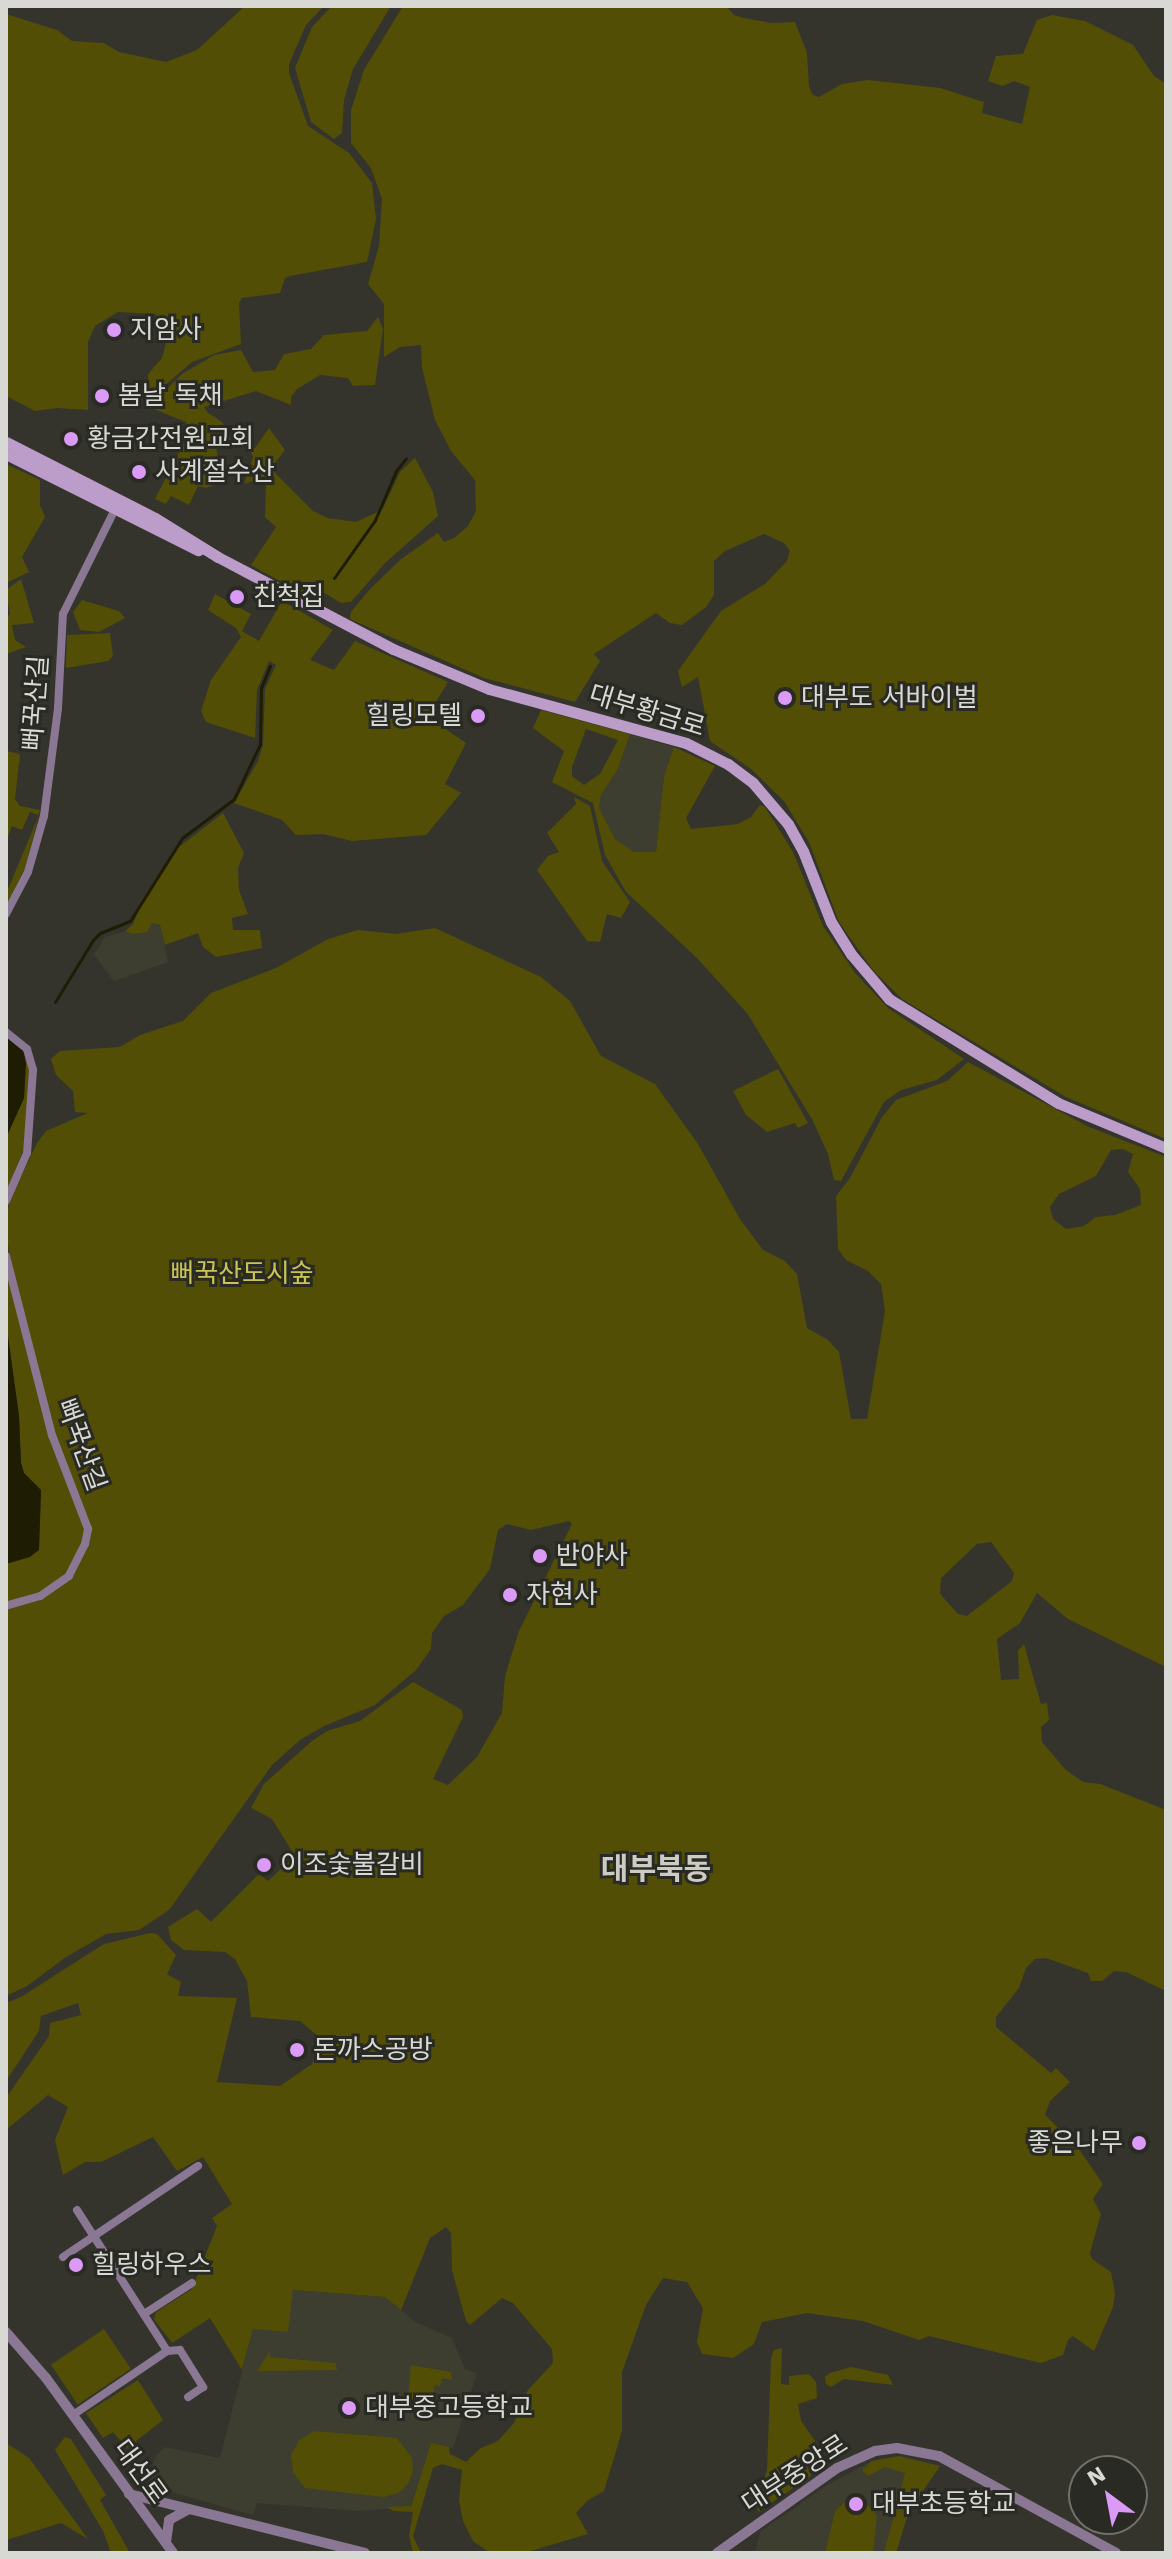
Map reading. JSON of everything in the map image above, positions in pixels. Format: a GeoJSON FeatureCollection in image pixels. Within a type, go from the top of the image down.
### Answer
{"type":"FeatureCollection","features":[{"type":"Feature","properties":{"kind":"main road","name":"대부황금로"},"geometry":{"type":"LineString","coordinates":[[6,442],[175,541],[218,557],[351,629],[449,674],[502,692],[660,734],[728,764],[753,783],[788,824],[803,851],[831,922],[851,954],[889,999],[1058,1103],[1166,1148]]}},
{"type":"Feature","properties":{"kind":"main road","name":"대부황금로"},"geometry":{"type":"LineString","coordinates":[[6,454],[117,505]]}},
{"type":"Feature","properties":{"kind":"street","name":"뻐꾹산길"},"geometry":{"type":"LineString","coordinates":[[6,914],[28,872],[44,816],[58,708],[63,614],[117,505]]}},
{"type":"Feature","properties":{"kind":"street"},"geometry":{"type":"LineString","coordinates":[[6,1032],[27,1049],[33,1070],[27,1153],[6,1201]]}},
{"type":"Feature","properties":{"kind":"street","name":"뻐꾹산길"},"geometry":{"type":"LineString","coordinates":[[6,1256],[52,1435],[88,1529],[85,1544],[69,1576],[40,1596],[6,1606]]}},
{"type":"Feature","properties":{"kind":"street"},"geometry":{"type":"LineString","coordinates":[[63,2257],[198,2166]]}},
{"type":"Feature","properties":{"kind":"street"},"geometry":{"type":"LineString","coordinates":[[77,2210],[167,2351]]}},
{"type":"Feature","properties":{"kind":"street"},"geometry":{"type":"LineString","coordinates":[[144,2314],[192,2283]]}},
{"type":"Feature","properties":{"kind":"street","name":"대선로"},"geometry":{"type":"LineString","coordinates":[[6,2332],[73,2415],[170,2549]]}},
{"type":"Feature","properties":{"kind":"street"},"geometry":{"type":"LineString","coordinates":[[73,2415],[167,2351],[180,2350],[203,2387],[188,2397]]}},
{"type":"Feature","properties":{"kind":"street","name":"대부중앙로"},"geometry":{"type":"LineString","coordinates":[[717,2553],[837,2468],[875,2451],[897,2448],[939,2456],[1116,2553]]}},
{"type":"Feature","properties":{"kind":"street"},"geometry":{"type":"LineString","coordinates":[[129,2494],[365,2553]]}},
{"type":"Feature","properties":{"kind":"street"},"geometry":{"type":"LineString","coordinates":[[170,2549],[169,2520],[178,2512],[189,2510]]}},
{"type":"Feature","properties":{"kind":"shaded area"},"geometry":{"type":"Polygon","coordinates":[[[630,734],[674,747],[664,776],[656,852],[649,855],[634,852],[615,839],[599,808],[601,795],[618,769],[630,734]]]}},
{"type":"Feature","properties":{"kind":"shaded area"},"geometry":{"type":"Polygon","coordinates":[[[152,923],[161,926],[168,962],[114,981],[94,955],[105,937],[125,931],[133,934],[152,923]]]}},
{"type":"Feature","properties":{"kind":"shaded area"},"geometry":{"type":"Polygon","coordinates":[[[6,1037],[23,1050],[26,1064],[24,1098],[6,1138],[6,1037]]]}},
{"type":"Feature","properties":{"kind":"shaded area"},"geometry":{"type":"Polygon","coordinates":[[[6,1322],[19,1416],[21,1463],[24,1473],[41,1490],[39,1550],[30,1557],[6,1564],[6,1322]]]}},
{"type":"Feature","properties":{"kind":"shaded area","name":"대부중고등학교"},"geometry":{"type":"Polygon","coordinates":[[[293,2290],[385,2297],[417,2323],[452,2338],[465,2369],[477,2373],[453,2448],[431,2443],[410,2507],[357,2511],[257,2503],[253,2515],[149,2486],[154,2459],[164,2447],[220,2458],[253,2329],[293,2290]]]}},
{"type":"Feature","properties":{"kind":"shaded area","name":"대부초등학교"},"geometry":{"type":"Polygon","coordinates":[[[899,2456],[940,2466],[909,2511],[896,2553],[755,2553],[760,2532],[827,2485],[872,2461],[899,2456]]]}},
{"type":"Feature","properties":{"kind":"green space"},"geometry":{"type":"Polygon","coordinates":[[[245,6],[324,6],[306,25],[289,64],[289,73],[308,126],[349,153],[372,183],[376,219],[367,262],[290,276],[285,278],[280,293],[242,298],[239,303],[241,344],[192,362],[149,399],[148,374],[162,358],[167,339],[166,322],[155,314],[118,312],[95,326],[88,342],[88,410],[57,408],[35,411],[6,396],[6,14],[57,30],[72,41],[104,43],[119,52],[166,62],[197,50],[245,6]]]}},
{"type":"Feature","properties":{"kind":"green space"},"geometry":{"type":"Polygon","coordinates":[[[332,6],[391,6],[353,69],[344,100],[342,133],[334,139],[311,122],[295,68],[312,27],[332,6]]]}},
{"type":"Feature","properties":{"kind":"green space"},"geometry":{"type":"Polygon","coordinates":[[[403,6],[726,6],[734,15],[744,18],[771,23],[795,22],[807,53],[809,87],[813,95],[819,97],[842,84],[868,80],[940,88],[984,102],[982,113],[1022,124],[1030,87],[1014,81],[1003,86],[988,81],[996,56],[1023,54],[1037,20],[1052,15],[1085,21],[1133,45],[1154,76],[1166,84],[1166,1139],[1066,1097],[902,999],[873,970],[839,922],[809,842],[784,801],[751,769],[710,741],[698,677],[682,687],[678,671],[721,611],[765,584],[787,561],[790,551],[784,543],[764,534],[725,551],[714,561],[714,595],[706,607],[682,625],[670,623],[656,613],[594,654],[600,661],[575,702],[484,678],[350,619],[351,612],[370,589],[400,560],[438,533],[444,542],[454,538],[468,526],[476,511],[475,480],[451,451],[435,420],[422,368],[421,345],[400,347],[384,357],[384,304],[368,284],[379,246],[382,199],[371,168],[351,143],[351,110],[364,70],[403,6]]]}},
{"type":"Feature","properties":{"kind":"green space"},"geometry":{"type":"Polygon","coordinates":[[[378,317],[383,329],[375,385],[353,386],[348,378],[320,375],[297,389],[291,397],[291,405],[256,391],[204,407],[222,422],[230,438],[229,444],[216,449],[218,455],[205,461],[216,484],[206,488],[198,486],[189,505],[171,496],[166,504],[155,499],[190,431],[186,422],[149,407],[182,374],[214,355],[241,350],[253,372],[275,370],[284,354],[311,349],[324,335],[367,331],[378,317]]]}},
{"type":"Feature","properties":{"kind":"green space"},"geometry":{"type":"Polygon","coordinates":[[[269,428],[285,450],[264,477],[244,484],[253,457],[249,448],[255,448],[269,428]]]}},
{"type":"Feature","properties":{"kind":"green space"},"geometry":{"type":"Polygon","coordinates":[[[415,458],[433,492],[438,516],[385,563],[351,602],[341,603],[315,587],[309,597],[251,565],[276,527],[265,517],[266,484],[273,471],[313,511],[327,518],[356,522],[382,510],[400,472],[415,458]]]}},
{"type":"Feature","properties":{"kind":"green space"},"geometry":{"type":"Polygon","coordinates":[[[6,464],[40,480],[40,505],[45,517],[22,557],[29,572],[6,583],[6,464]]]}},
{"type":"Feature","properties":{"kind":"green space"},"geometry":{"type":"Polygon","coordinates":[[[21,579],[34,623],[12,625],[15,640],[26,647],[6,654],[6,616],[10,615],[6,590],[21,579]]]}},
{"type":"Feature","properties":{"kind":"green space"},"geometry":{"type":"Polygon","coordinates":[[[215,594],[251,614],[242,631],[259,641],[282,601],[333,630],[310,660],[334,670],[355,641],[448,682],[431,710],[438,724],[466,743],[445,784],[461,793],[426,835],[352,841],[323,834],[296,835],[282,820],[234,803],[258,761],[263,745],[265,689],[276,665],[269,661],[257,690],[255,738],[206,722],[201,711],[211,680],[241,637],[236,628],[208,610],[215,594]]]}},
{"type":"Feature","properties":{"kind":"green space"},"geometry":{"type":"Polygon","coordinates":[[[82,600],[119,611],[125,618],[99,632],[80,630],[73,612],[82,600]]]}},
{"type":"Feature","properties":{"kind":"green space"},"geometry":{"type":"Polygon","coordinates":[[[110,633],[113,656],[108,661],[66,668],[67,635],[110,633]]]}},
{"type":"Feature","properties":{"kind":"green space"},"geometry":{"type":"Polygon","coordinates":[[[541,710],[630,734],[618,769],[601,795],[599,808],[615,839],[634,852],[656,852],[664,776],[674,747],[715,766],[686,818],[691,829],[738,824],[751,817],[760,805],[765,807],[793,852],[823,926],[855,973],[888,1008],[964,1059],[937,1080],[901,1090],[884,1102],[841,1181],[834,1180],[828,1154],[812,1119],[747,1013],[696,957],[626,892],[605,855],[593,803],[552,782],[564,751],[533,728],[541,710]],[[586,729],[572,767],[572,776],[584,785],[600,774],[618,740],[586,729]]]}},
{"type":"Feature","properties":{"kind":"green space"},"geometry":{"type":"Polygon","coordinates":[[[6,751],[20,754],[15,799],[20,806],[40,810],[39,815],[30,812],[22,830],[12,826],[6,842],[6,751]]]}},
{"type":"Feature","properties":{"kind":"green space"},"geometry":{"type":"Polygon","coordinates":[[[574,797],[590,806],[602,861],[630,902],[621,918],[607,914],[600,942],[587,941],[537,870],[548,856],[559,852],[547,833],[576,804],[574,797]]]}},
{"type":"Feature","properties":{"kind":"green space"},"geometry":{"type":"Polygon","coordinates":[[[223,813],[244,853],[238,868],[239,890],[248,914],[232,918],[233,930],[260,930],[262,948],[216,957],[203,947],[198,933],[165,945],[160,925],[152,923],[147,932],[133,934],[125,931],[133,924],[140,907],[179,847],[223,813]]]}},
{"type":"Feature","properties":{"kind":"green space"},"geometry":{"type":"Polygon","coordinates":[[[38,816],[26,866],[6,906],[6,894],[38,816]]]}},
{"type":"Feature","properties":{"kind":"green space","name":"뻐꾹산도시숲"},"geometry":{"type":"Polygon","coordinates":[[[435,928],[541,977],[570,1001],[601,1056],[655,1084],[698,1144],[740,1219],[763,1250],[785,1261],[797,1274],[807,1328],[828,1340],[839,1352],[851,1419],[867,1419],[885,1311],[881,1284],[868,1271],[846,1260],[838,1249],[836,1196],[850,1178],[882,1117],[896,1100],[947,1081],[968,1062],[1089,1127],[1166,1157],[1166,1667],[1068,1619],[1037,1593],[1020,1623],[997,1639],[1001,1680],[1019,1679],[1018,1651],[1024,1644],[1041,1704],[1047,1703],[1049,1720],[1041,1727],[1042,1742],[1065,1769],[1083,1782],[1100,1784],[1166,1810],[1166,1991],[1126,1972],[1114,1971],[1102,1981],[1091,1981],[1088,1973],[1046,1958],[1035,1959],[1026,1968],[1019,1988],[996,2017],[996,2027],[1051,2073],[1056,2068],[1070,2082],[1050,2101],[1045,2115],[1076,2145],[1103,2184],[1093,2199],[1101,2214],[1090,2253],[1092,2259],[1111,2272],[1115,2293],[1113,2307],[1094,2351],[1073,2336],[1068,2340],[1063,2355],[1041,2363],[929,2336],[919,2340],[863,2321],[807,2313],[762,2322],[754,2344],[733,2358],[702,2354],[697,2342],[703,2308],[687,2282],[663,2278],[646,2305],[622,2372],[622,2431],[604,2491],[587,2501],[576,2513],[588,2534],[524,2553],[490,2553],[473,2541],[463,2521],[459,2500],[462,2470],[442,2464],[433,2468],[413,2536],[421,2553],[413,2553],[409,2536],[413,2512],[394,2511],[386,2507],[411,2506],[431,2443],[449,2447],[450,2454],[466,2462],[481,2448],[498,2441],[514,2423],[528,2390],[553,2363],[552,2349],[513,2303],[502,2298],[470,2325],[466,2321],[452,2270],[451,2233],[446,2227],[430,2238],[401,2310],[385,2297],[293,2290],[288,2332],[253,2329],[242,2370],[210,2318],[172,2343],[154,2319],[156,2312],[192,2289],[217,2226],[212,2218],[232,2204],[203,2157],[177,2171],[153,2137],[101,2162],[85,2162],[63,2175],[55,2140],[68,2107],[48,2095],[6,2130],[6,2098],[49,2036],[50,2023],[81,2015],[78,2003],[41,2016],[39,2031],[6,2081],[6,2003],[21,1997],[104,1944],[150,1933],[157,1934],[176,1955],[167,1974],[181,1982],[178,1996],[237,1998],[217,2082],[280,2086],[312,2064],[319,2049],[318,2036],[300,2021],[251,2017],[247,1981],[235,1959],[225,1952],[184,1950],[171,1940],[168,1927],[197,1909],[211,1922],[259,1874],[268,1881],[295,1856],[272,1819],[251,1808],[264,1784],[312,1741],[327,1731],[360,1721],[413,1682],[462,1710],[463,1717],[433,1779],[448,1785],[477,1757],[502,1713],[505,1676],[519,1631],[572,1524],[569,1521],[531,1530],[507,1524],[498,1530],[490,1569],[463,1605],[444,1616],[432,1633],[431,1649],[416,1670],[375,1705],[324,1726],[300,1740],[272,1765],[169,1910],[139,1930],[106,1934],[66,1957],[27,1986],[6,1996],[6,1608],[40,1598],[72,1577],[89,1545],[91,1528],[55,1433],[10,1263],[6,1223],[9,1202],[37,1143],[46,1131],[88,1113],[75,1112],[73,1091],[56,1075],[51,1059],[60,1051],[120,1047],[140,1035],[183,1021],[211,993],[276,968],[328,939],[358,930],[396,934],[435,928]],[[1123,1149],[1111,1150],[1096,1176],[1059,1194],[1050,1207],[1053,1219],[1066,1229],[1084,1226],[1096,1217],[1115,1215],[1141,1205],[1140,1189],[1128,1172],[1133,1154],[1123,1149]],[[991,1542],[977,1544],[941,1578],[940,1594],[958,1614],[967,1616],[1012,1581],[1014,1573],[991,1542]]]}},
{"type":"Feature","properties":{"kind":"green space"},"geometry":{"type":"Polygon","coordinates":[[[25,1057],[30,1066],[24,1148],[6,1192],[6,1138],[24,1098],[25,1057]]]}},
{"type":"Feature","properties":{"kind":"green space"},"geometry":{"type":"Polygon","coordinates":[[[778,1069],[808,1123],[798,1128],[795,1123],[767,1132],[746,1115],[733,1091],[778,1069]]]}},
{"type":"Feature","properties":{"kind":"green space"},"geometry":{"type":"Polygon","coordinates":[[[6,1270],[53,1448],[85,1529],[81,1546],[63,1577],[46,1589],[6,1605],[6,1564],[39,1550],[41,1490],[24,1473],[21,1463],[19,1416],[6,1322],[6,1270]]]}},
{"type":"Feature","properties":{"kind":"green space"},"geometry":{"type":"Polygon","coordinates":[[[104,2329],[131,2369],[78,2405],[51,2365],[104,2329]]]}},
{"type":"Feature","properties":{"kind":"green space"},"geometry":{"type":"Polygon","coordinates":[[[782,2348],[781,2384],[789,2385],[789,2376],[809,2374],[816,2382],[817,2398],[798,2404],[801,2421],[820,2448],[806,2459],[811,2476],[758,2512],[756,2495],[767,2471],[771,2358],[774,2350],[782,2348]]]}},
{"type":"Feature","properties":{"kind":"green space"},"geometry":{"type":"Polygon","coordinates":[[[270,2351],[270,2357],[336,2363],[337,2370],[257,2371],[270,2351]]]}},
{"type":"Feature","properties":{"kind":"green space"},"geometry":{"type":"Polygon","coordinates":[[[411,2365],[451,2372],[452,2380],[442,2378],[440,2386],[435,2385],[432,2396],[440,2399],[431,2413],[407,2407],[411,2365]]]}},
{"type":"Feature","properties":{"kind":"green space"},"geometry":{"type":"Polygon","coordinates":[[[851,2367],[888,2375],[893,2385],[844,2379],[831,2387],[826,2384],[825,2377],[830,2373],[851,2367]]]}},
{"type":"Feature","properties":{"kind":"green space"},"geometry":{"type":"Polygon","coordinates":[[[138,2380],[163,2420],[127,2448],[113,2432],[103,2438],[86,2413],[138,2380]]]}},
{"type":"Feature","properties":{"kind":"green space"},"geometry":{"type":"Polygon","coordinates":[[[315,2431],[397,2438],[412,2458],[413,2471],[408,2484],[398,2493],[384,2497],[305,2488],[293,2472],[291,2455],[299,2440],[315,2431]]]}},
{"type":"Feature","properties":{"kind":"green space"},"geometry":{"type":"Polygon","coordinates":[[[65,2437],[71,2439],[106,2495],[100,2500],[130,2553],[111,2553],[103,2531],[55,2450],[65,2437]]]}},
{"type":"Feature","properties":{"kind":"green space"},"geometry":{"type":"Polygon","coordinates":[[[6,2443],[29,2458],[88,2539],[61,2523],[6,2540],[6,2443]]]}},
{"type":"Feature","properties":{"kind":"green space"},"geometry":{"type":"Polygon","coordinates":[[[899,2456],[940,2466],[909,2511],[896,2553],[884,2553],[896,2508],[883,2503],[886,2496],[898,2500],[905,2473],[885,2467],[868,2476],[862,2470],[872,2461],[899,2456]]]}},
{"type":"Feature","properties":{"kind":"green space"},"geometry":{"type":"Polygon","coordinates":[[[855,2500],[867,2504],[877,2516],[873,2553],[825,2553],[835,2511],[845,2502],[855,2500]]]}},
{"type":"Feature","properties":{"kind":"waterway"},"geometry":{"type":"LineString","coordinates":[[334,578],[375,520],[396,471],[406,458]]}},
{"type":"Feature","properties":{"kind":"waterway"},"geometry":{"type":"LineString","coordinates":[[55,1002],[93,940],[100,933],[130,921],[182,838],[234,799],[260,744],[261,688],[270,666]]}},
{"type":"Feature","properties":{"kind":"place","name":"지암사"},"geometry":{"type":"Point","coordinates":[114,330]}},
{"type":"Feature","properties":{"kind":"place","name":"봄날 독채"},"geometry":{"type":"Point","coordinates":[102,396]}},
{"type":"Feature","properties":{"kind":"place","name":"황금간전원교회"},"geometry":{"type":"Point","coordinates":[71,439]}},
{"type":"Feature","properties":{"kind":"place","name":"사계절수산"},"geometry":{"type":"Point","coordinates":[139,472]}},
{"type":"Feature","properties":{"kind":"place","name":"친척집"},"geometry":{"type":"Point","coordinates":[237,597]}},
{"type":"Feature","properties":{"kind":"place","name":"대부도 서바이벌"},"geometry":{"type":"Point","coordinates":[785,698]}},
{"type":"Feature","properties":{"kind":"place","name":"힐링모텔"},"geometry":{"type":"Point","coordinates":[478,716]}},
{"type":"Feature","properties":{"kind":"place","name":"반야사"},"geometry":{"type":"Point","coordinates":[540,1556]}},
{"type":"Feature","properties":{"kind":"place","name":"자현사"},"geometry":{"type":"Point","coordinates":[510,1595]}},
{"type":"Feature","properties":{"kind":"place","name":"이조숯불갈비"},"geometry":{"type":"Point","coordinates":[264,1865]}},
{"type":"Feature","properties":{"kind":"place","name":"돈까스공방"},"geometry":{"type":"Point","coordinates":[297,2050]}},
{"type":"Feature","properties":{"kind":"place","name":"좋은나무"},"geometry":{"type":"Point","coordinates":[1139,2143]}},
{"type":"Feature","properties":{"kind":"place","name":"힐링하우스"},"geometry":{"type":"Point","coordinates":[76,2265]}},
{"type":"Feature","properties":{"kind":"place","name":"대부중고등학교"},"geometry":{"type":"Point","coordinates":[349,2408]}},
{"type":"Feature","properties":{"kind":"place","name":"대부초등학교"},"geometry":{"type":"Point","coordinates":[856,2504]}},
{"type":"Feature","properties":{"kind":"district","name":"대부북동"},"geometry":{"type":"Point","coordinates":[656,1869]}}]}
